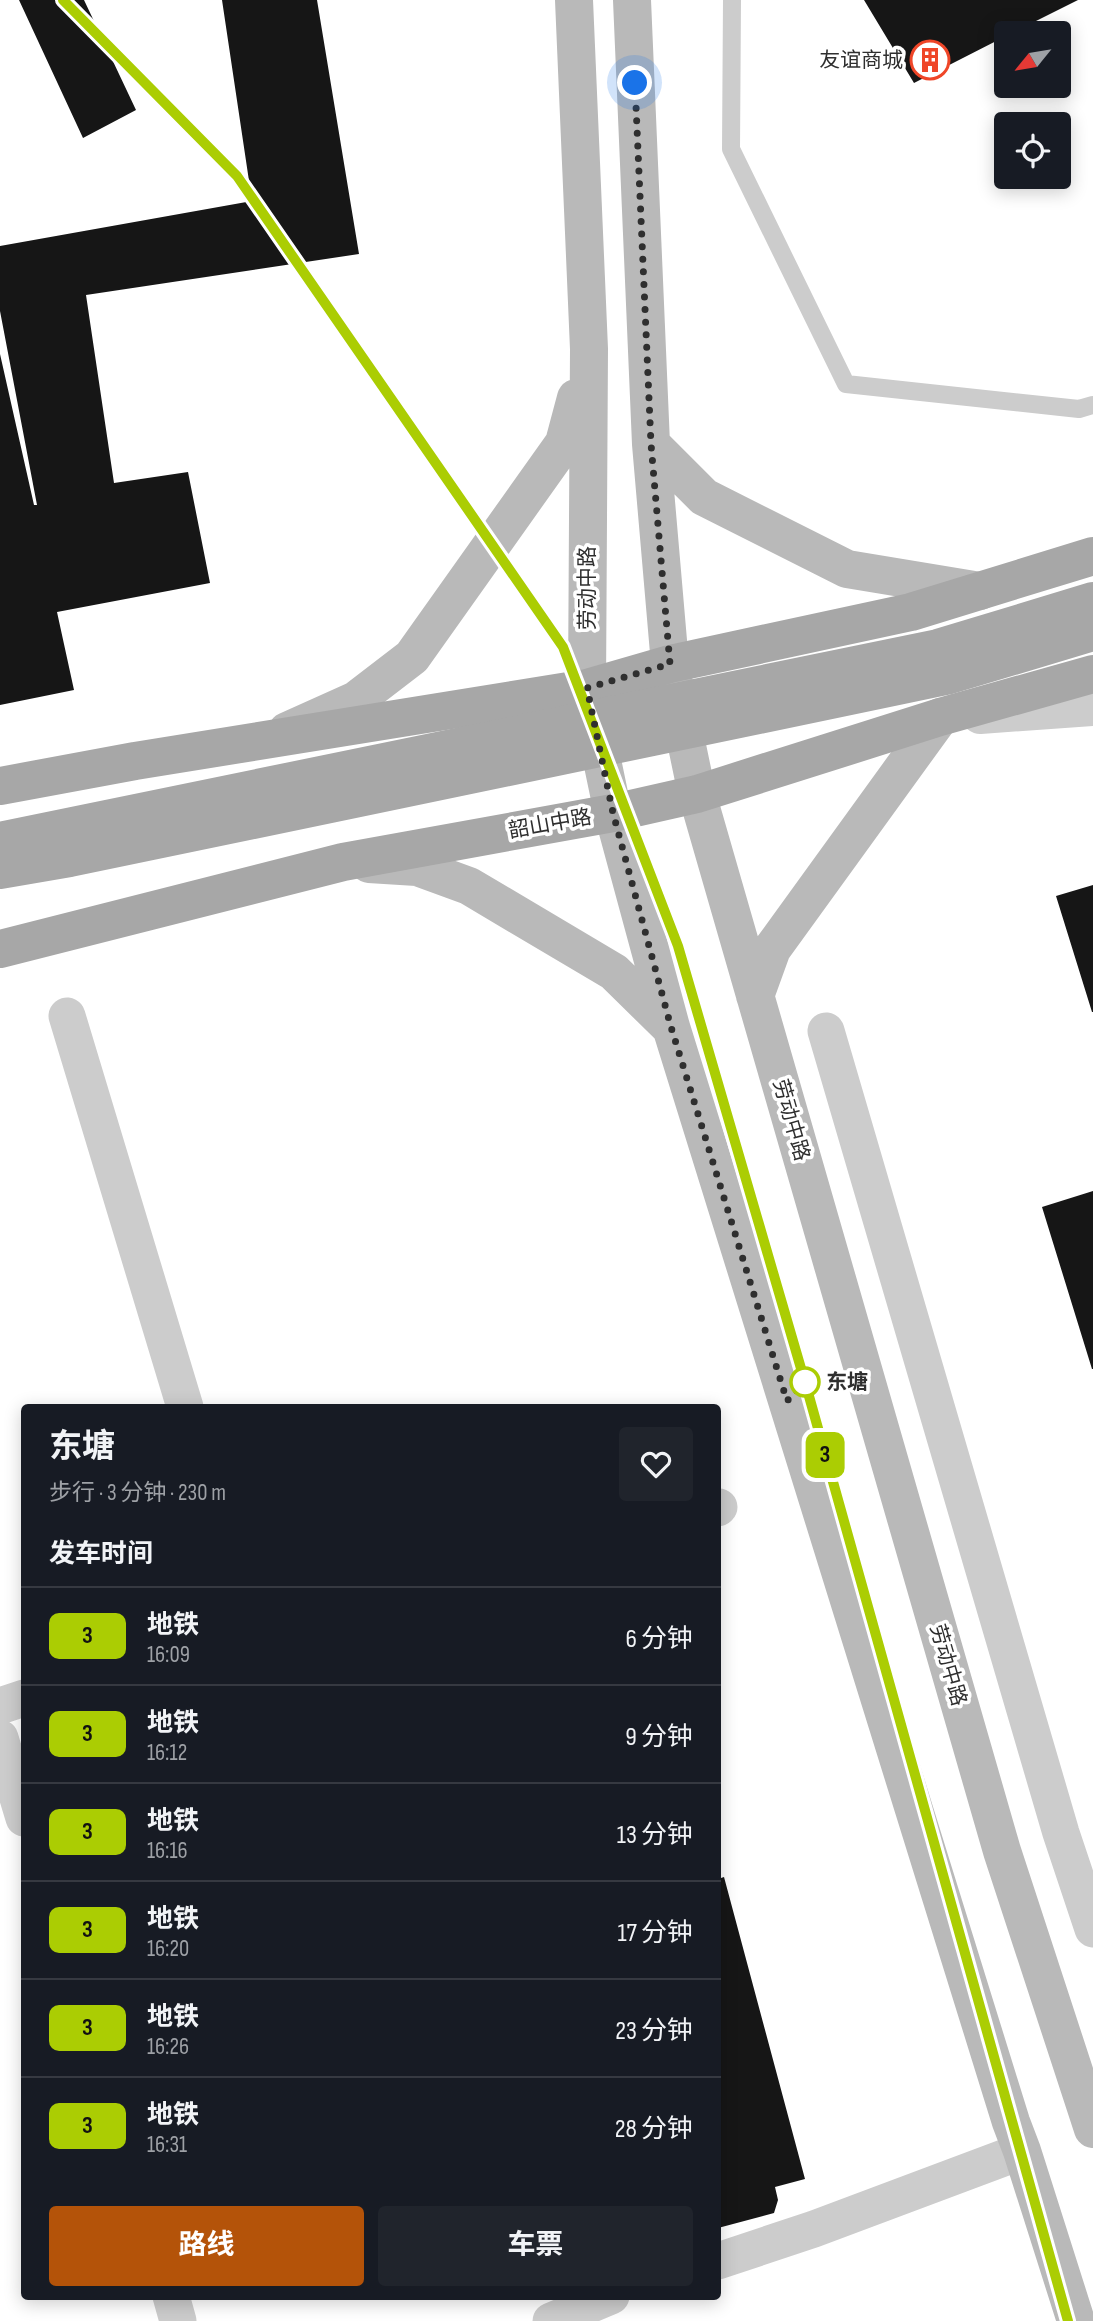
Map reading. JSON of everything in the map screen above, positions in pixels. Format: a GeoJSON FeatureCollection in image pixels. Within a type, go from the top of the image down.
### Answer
{"type":"FeatureCollection","features":[{"type":"Feature","properties":{"kind":"main road","name":"劳动中路"},"geometry":{"type":"LineString","coordinates":[[574,0],[589,349],[587,688],[613,813],[671,1027],[1006,2109],[1076,2321]]}},
{"type":"Feature","properties":{"kind":"main road","name":"劳动中路"},"geometry":{"type":"LineString","coordinates":[[632,0],[651,444],[670,664],[697,794],[1002,1851],[1093,2129]]}},
{"type":"Feature","properties":{"kind":"main road"},"geometry":{"type":"LineString","coordinates":[[264,741],[356,700],[412,657],[564,443],[589,349]]}},
{"type":"Feature","properties":{"kind":"main road"},"geometry":{"type":"LineString","coordinates":[[651,444],[704,497],[847,569],[980,591]]}},
{"type":"Feature","properties":{"kind":"main road"},"geometry":{"type":"LineString","coordinates":[[0,786],[135,761],[587,688],[670,664],[911,612],[1093,556]]}},
{"type":"Feature","properties":{"kind":"main road"},"geometry":{"type":"LineString","coordinates":[[0,841],[938,648],[1093,601]]}},
{"type":"Feature","properties":{"kind":"main road"},"geometry":{"type":"LineString","coordinates":[[0,870],[177,836],[946,676],[1093,632]]}},
{"type":"Feature","properties":{"kind":"main road","name":"韶山中路"},"geometry":{"type":"LineString","coordinates":[[0,949],[343,862],[613,813],[697,794],[940,717],[1093,674]]}},
{"type":"Feature","properties":{"kind":"main road"},"geometry":{"type":"LineString","coordinates":[[755,996],[772,949],[940,717]]}},
{"type":"Feature","properties":{"kind":"main road"},"geometry":{"type":"LineString","coordinates":[[343,862],[417,866],[469,886],[614,972],[671,1027]]}},
{"type":"Feature","properties":{"kind":"street"},"geometry":{"type":"LineString","coordinates":[[940,717],[1093,707]]}},
{"type":"Feature","properties":{"kind":"street"},"geometry":{"type":"LineString","coordinates":[[67,1016],[184,1404]]}},
{"type":"Feature","properties":{"kind":"street"},"geometry":{"type":"LineString","coordinates":[[826,1031],[1061,1833],[1093,1929]]}},
{"type":"Feature","properties":{"kind":"street"},"geometry":{"type":"LineString","coordinates":[[0,1706],[21,1699]]}},
{"type":"Feature","properties":{"kind":"street"},"geometry":{"type":"LineString","coordinates":[[0,1738],[21,1808]]}},
{"type":"Feature","properties":{"kind":"street"},"geometry":{"type":"LineString","coordinates":[[721,2260],[814,2229],[1022,2151]]}},
{"type":"Feature","properties":{"kind":"street"},"geometry":{"type":"LineString","coordinates":[[172,2300],[178,2321]]}},
{"type":"Feature","properties":{"kind":"street"},"geometry":{"type":"LineString","coordinates":[[551,2321],[601,2300]]}},
{"type":"Feature","properties":{"kind":"lane"},"geometry":{"type":"LineString","coordinates":[[732,0],[731,149],[846,384],[1079,409],[1093,405]]}},
{"type":"Feature","properties":{"kind":"building"},"geometry":{"type":"Polygon","coordinates":[[[19,0],[84,0],[136,110],[83,138],[19,0]]]}},
{"type":"Feature","properties":{"kind":"building"},"geometry":{"type":"Polygon","coordinates":[[[222,0],[317,0],[359,254],[86,295],[114,483],[188,472],[210,583],[57,612],[74,690],[0,705],[0,354],[34,505],[37,505],[0,311],[0,246],[252,201],[222,0]]]}},
{"type":"Feature","properties":{"kind":"building","name":"友谊商城"},"geometry":{"type":"Polygon","coordinates":[[[864,0],[1078,0],[1036,21],[994,21],[994,42],[914,83],[864,0]]]}},
{"type":"Feature","properties":{"kind":"building"},"geometry":{"type":"Polygon","coordinates":[[[1093,885],[1093,1012],[1092,1012],[1056,896],[1093,885]]]}},
{"type":"Feature","properties":{"kind":"building"},"geometry":{"type":"Polygon","coordinates":[[[1093,1191],[1093,1369],[1092,1369],[1042,1207],[1093,1191]]]}},
{"type":"Feature","properties":{"kind":"building"},"geometry":{"type":"Polygon","coordinates":[[[724,1877],[805,2179],[775,2187],[778,2200],[774,2213],[721,2227],[721,1878],[724,1877]]]}},
{"type":"Feature","properties":{"kind":"metro line","name":"3"},"geometry":{"type":"LineString","coordinates":[[63,0],[237,176],[563,647],[678,946],[807,1389],[1068,2321]]}},
{"type":"Feature","properties":{"kind":"place","name":"友谊商城"},"geometry":{"type":"Point","coordinates":[930,60]}},
{"type":"Feature","properties":{"kind":"place","name":"东塘"},"geometry":{"type":"Point","coordinates":[805,1382]}},
{"type":"Feature","properties":{"kind":"route"},"geometry":{"type":"LineString","coordinates":[[635,83],[651,444],[670,664],[587,688],[613,813],[671,1027],[787,1401],[805,1382]]}}]}
